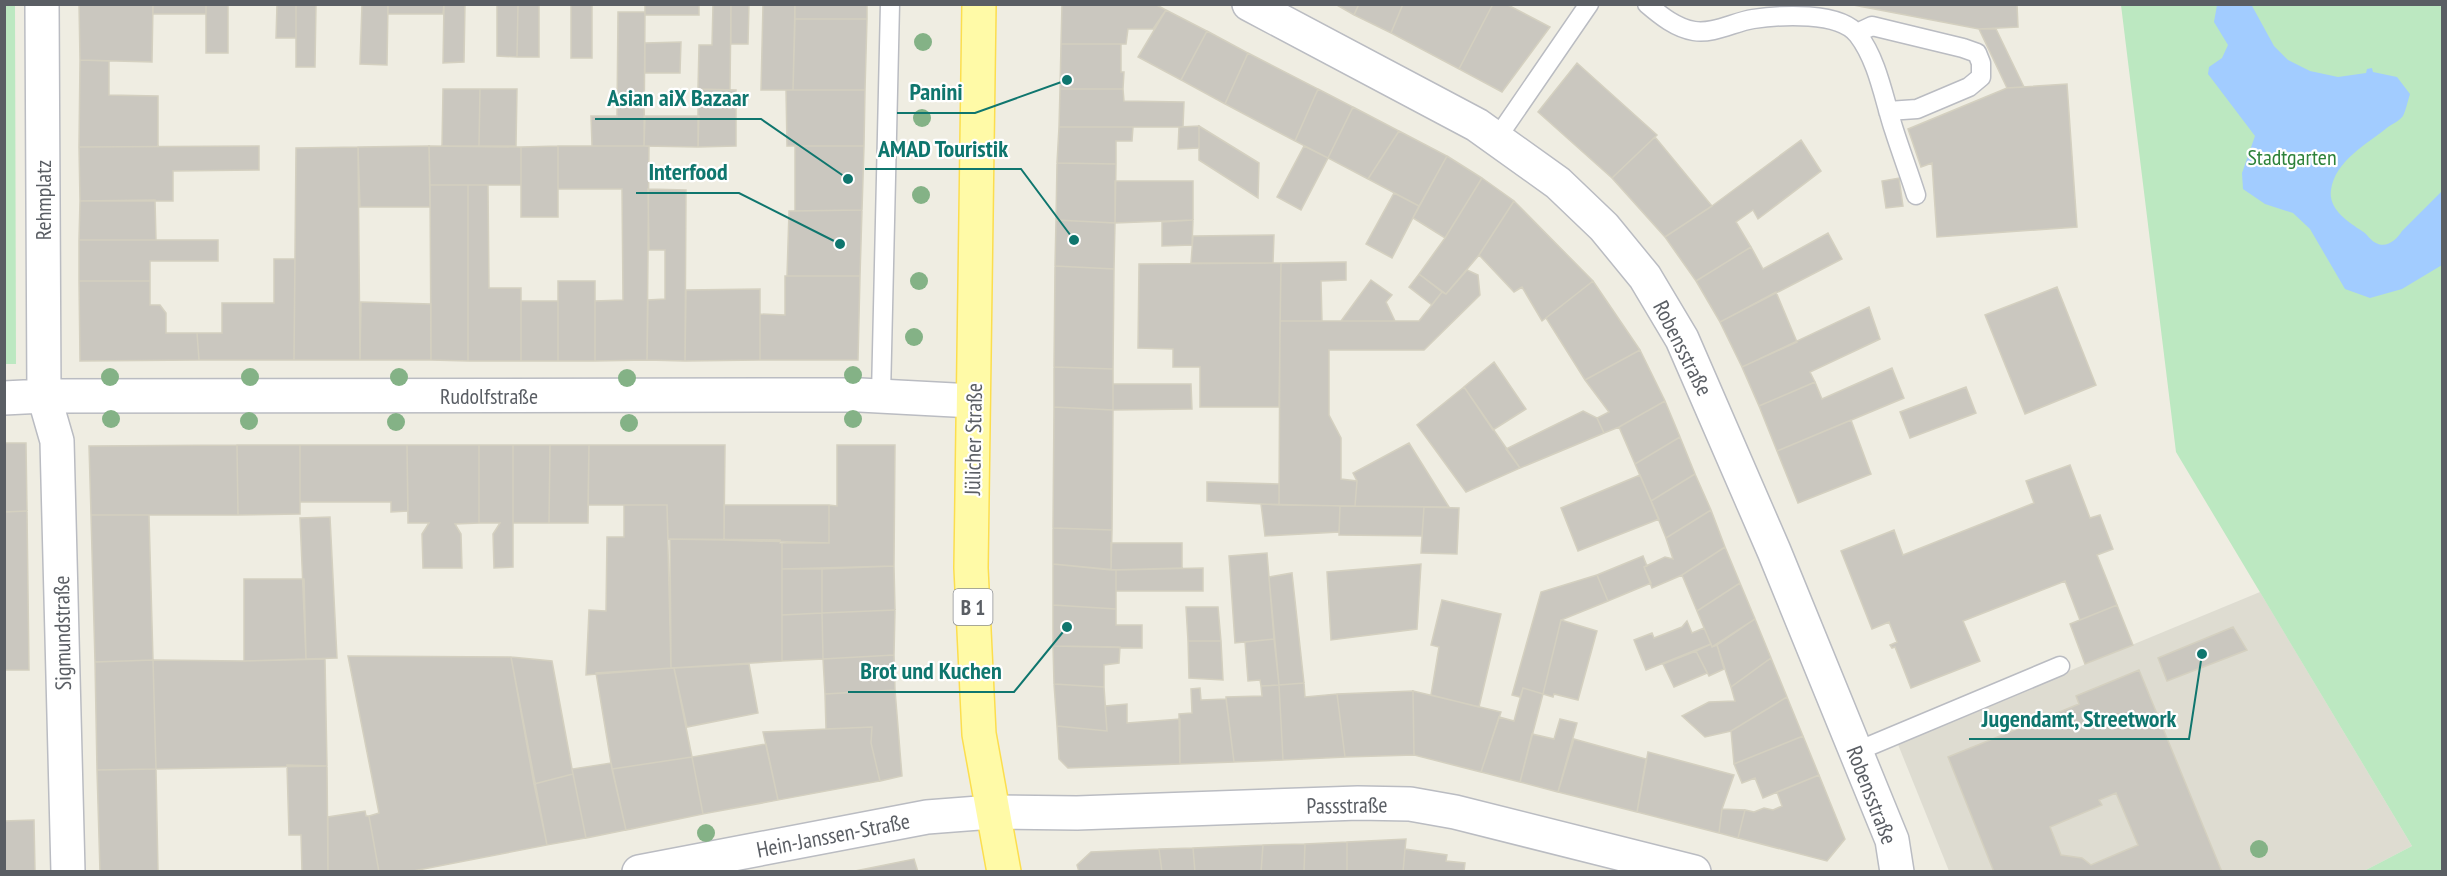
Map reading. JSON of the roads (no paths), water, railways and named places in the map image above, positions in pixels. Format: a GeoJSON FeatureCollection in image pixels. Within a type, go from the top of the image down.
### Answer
{"type":"FeatureCollection","features":[{"type":"Feature","properties":{"kind":"main road","name":"Jülicher Straße"},"geometry":{"type":"LineString","coordinates":[[979,4],[971,568],[980,734],[1004,872]]}},
{"type":"Feature","properties":{"kind":"street","name":"Rehmplatz"},"geometry":{"type":"LineString","coordinates":[[42,4],[44,396]]}},
{"type":"Feature","properties":{"kind":"street","name":"Robensstraße"},"geometry":{"type":"LineString","coordinates":[[1249,4],[1477,125],[1497,138],[1558,183],[1604,227],[1645,277],[1682,339],[1774,551],[1892,840],[1898,872]]}},
{"type":"Feature","properties":{"kind":"street","name":"Rudolfstraße"},"geometry":{"type":"LineString","coordinates":[[4,398],[44,396],[881,395],[973,401]]}},
{"type":"Feature","properties":{"kind":"street","name":"Sigmundstraße"},"geometry":{"type":"LineString","coordinates":[[44,396],[57,441],[68,872]]}},
{"type":"Feature","properties":{"kind":"street","name":"Passstraße"},"geometry":{"type":"LineString","coordinates":[[992,812],[1077,813],[1358,803],[1410,804],[1502,822],[1694,872]]}},
{"type":"Feature","properties":{"kind":"street","name":"Hein-Janssen-Straße"},"geometry":{"type":"LineString","coordinates":[[639,872],[901,820],[992,812]]}},
{"type":"Feature","properties":{"kind":"lane"},"geometry":{"type":"LineString","coordinates":[[881,395],[890,4]]}},
{"type":"Feature","properties":{"kind":"lane"},"geometry":{"type":"LineString","coordinates":[[1497,138],[1589,4]]}},
{"type":"Feature","properties":{"kind":"lane"},"geometry":{"type":"LineString","coordinates":[[1647,4],[1665,20],[1695,31],[1714,29],[1752,19],[1792,16],[1834,20],[1857,33],[1866,46],[1916,195]]}},
{"type":"Feature","properties":{"kind":"lane"},"geometry":{"type":"LineString","coordinates":[[1857,33],[1872,26],[1963,48],[1977,53],[1981,63],[1981,76],[1969,87],[1917,109],[1888,111]]}},
{"type":"Feature","properties":{"kind":"lane"},"geometry":{"type":"LineString","coordinates":[[1855,752],[2060,666]]}},
{"type":"Feature","properties":{"kind":"water"},"geometry":{"type":"Polygon","coordinates":[[[2251,4],[2274,46],[2288,60],[2310,71],[2338,77],[2366,73],[2367,69],[2372,68],[2373,72],[2397,77],[2410,94],[2403,116],[2345,162],[2334,180],[2331,197],[2336,209],[2345,219],[2374,242],[2384,245],[2394,240],[2442,191],[2442,265],[2402,289],[2370,298],[2345,289],[2310,229],[2293,213],[2265,204],[2243,189],[2242,173],[2255,136],[2208,74],[2209,67],[2222,58],[2228,45],[2214,22],[2217,5],[2251,4]]]}},
{"type":"Feature","properties":{"kind":"place","name":"Panini"},"geometry":{"type":"Point","coordinates":[1067,80]}},
{"type":"Feature","properties":{"kind":"place","name":"Asian aiX Bazaar"},"geometry":{"type":"Point","coordinates":[848,179]}},
{"type":"Feature","properties":{"kind":"place","name":"AMAD Touristik"},"geometry":{"type":"Point","coordinates":[1074,240]}},
{"type":"Feature","properties":{"kind":"place","name":"Interfood"},"geometry":{"type":"Point","coordinates":[840,244]}},
{"type":"Feature","properties":{"kind":"place","name":"Brot und Kuchen"},"geometry":{"type":"Point","coordinates":[1067,627]}},
{"type":"Feature","properties":{"kind":"place","name":"Jugendamt, Streetwork"},"geometry":{"type":"Point","coordinates":[2202,654]}},
{"type":"Feature","properties":{"kind":"park label","name":"Stadtgarten"},"geometry":{"type":"Point","coordinates":[2292,157]}}]}
